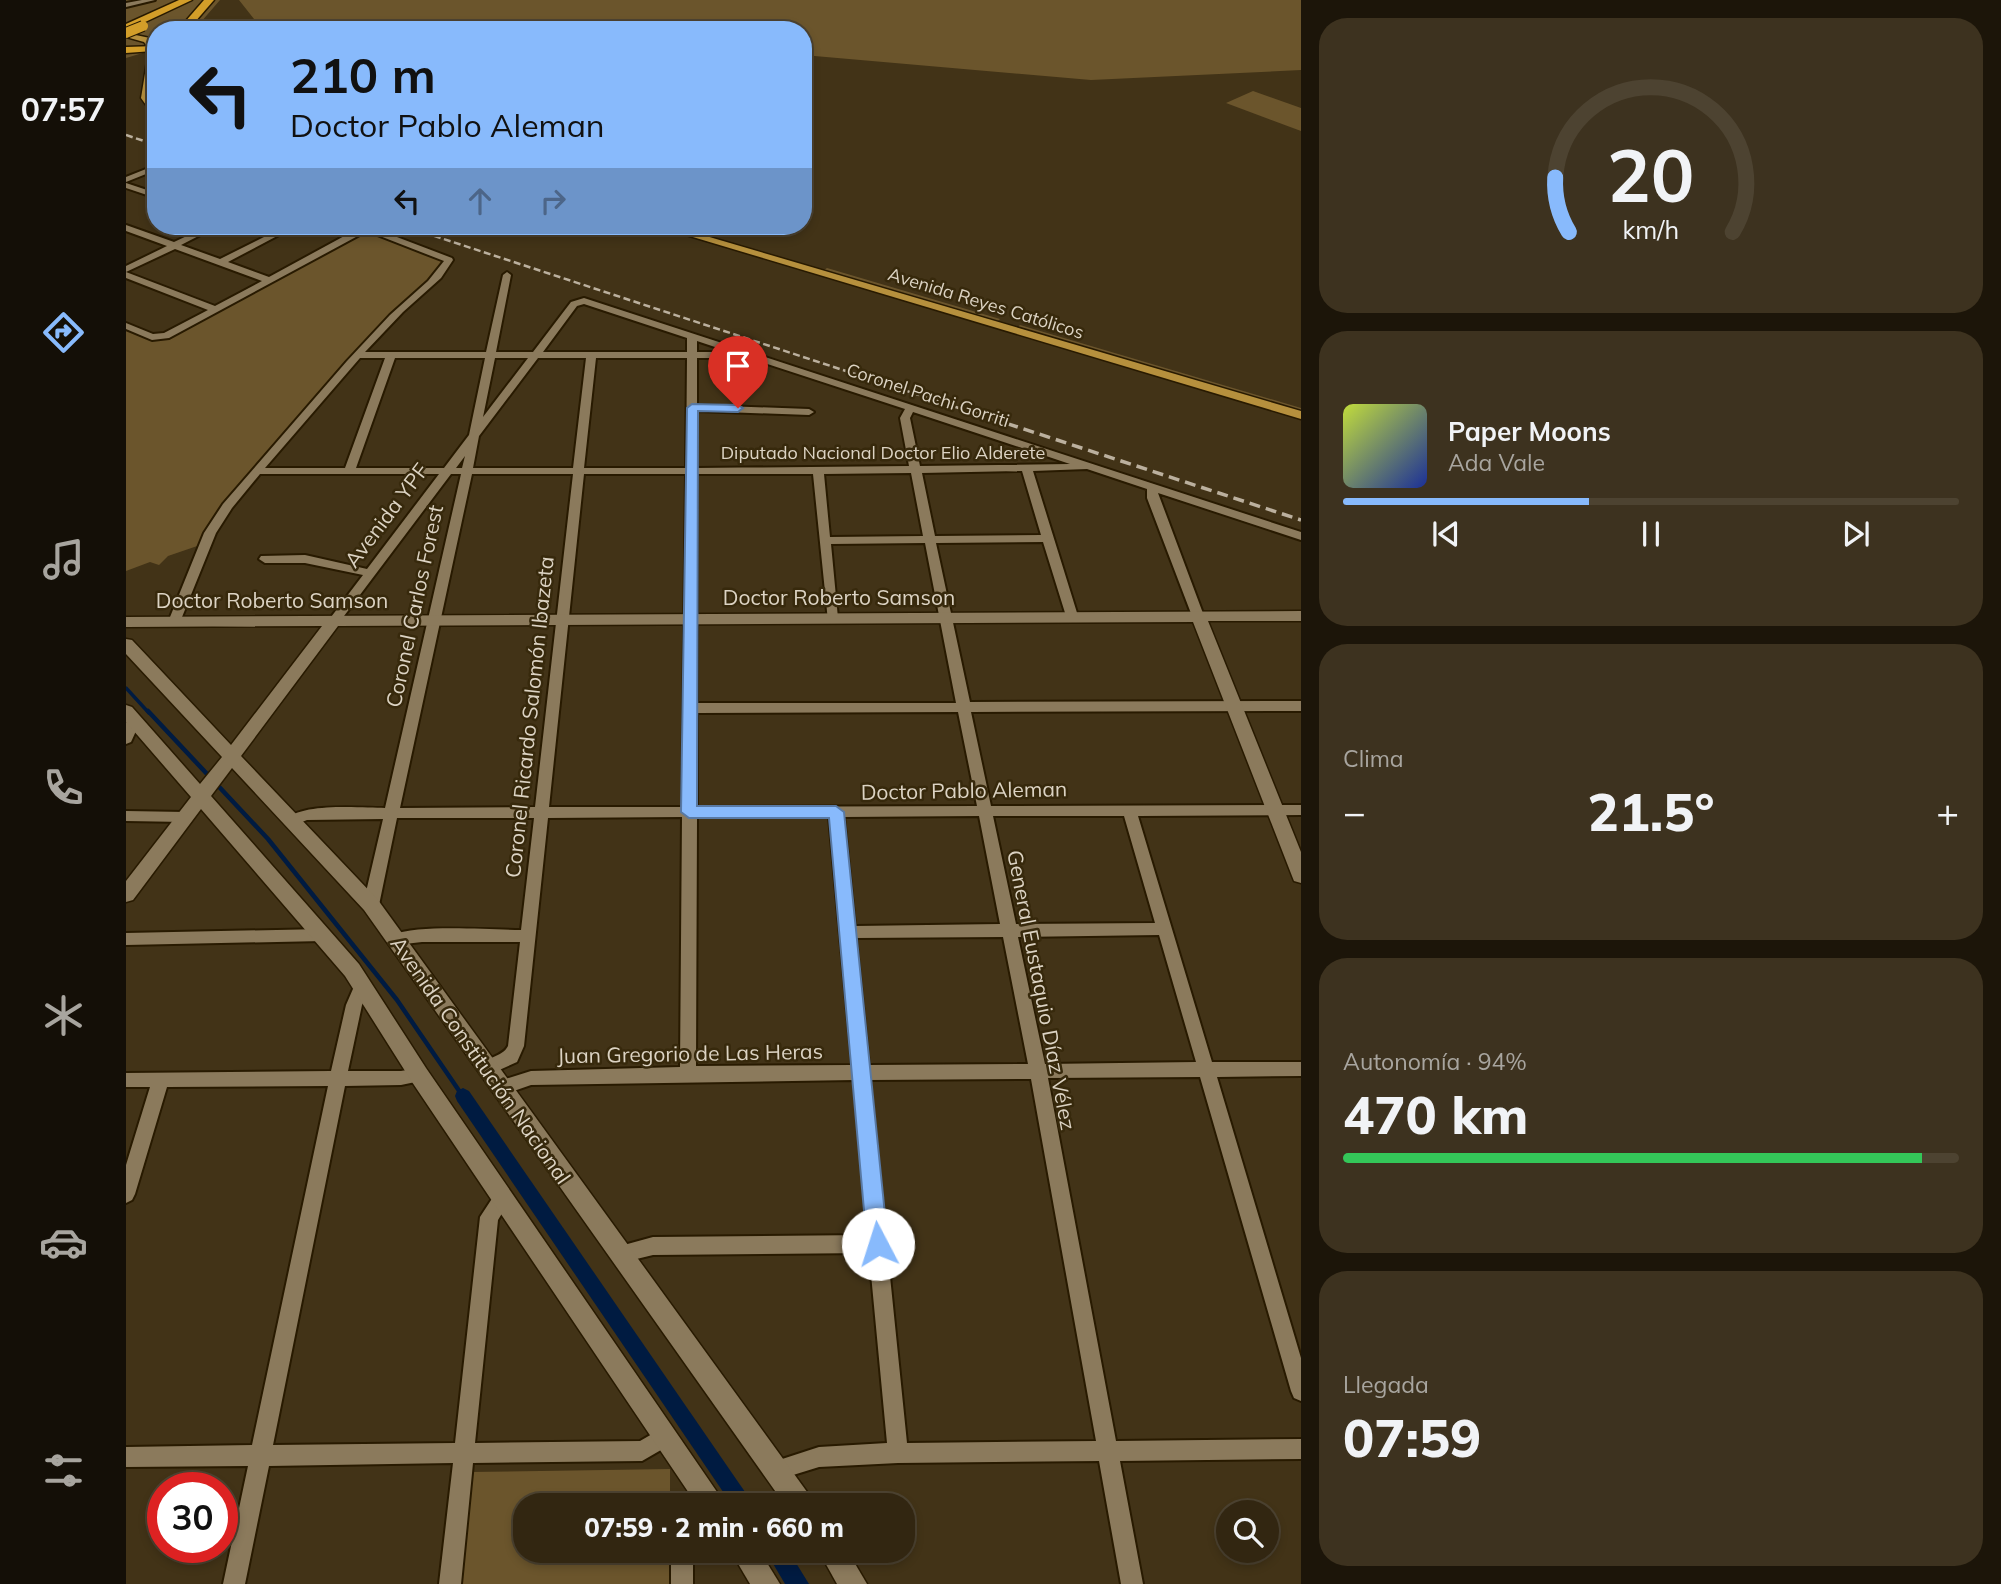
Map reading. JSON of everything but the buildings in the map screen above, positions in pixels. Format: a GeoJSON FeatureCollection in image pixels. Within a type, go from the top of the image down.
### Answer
{"type":"FeatureCollection","features":[{"type":"Feature","properties":{"kind":"highway"},"geometry":{"type":"LineString","coordinates":[[126,12],[167,0]]}},
{"type":"Feature","properties":{"kind":"highway"},"geometry":{"type":"LineString","coordinates":[[130,29],[187,0]]}},
{"type":"Feature","properties":{"kind":"highway"},"geometry":{"type":"LineString","coordinates":[[149,21],[198,0]]}},
{"type":"Feature","properties":{"kind":"highway"},"geometry":{"type":"LineString","coordinates":[[191,21],[209,0]]}},
{"type":"Feature","properties":{"kind":"highway"},"geometry":{"type":"LineString","coordinates":[[130,29],[147,22]]}},
{"type":"Feature","properties":{"kind":"highway"},"geometry":{"type":"LineString","coordinates":[[126,50],[147,46]]}},
{"type":"Feature","properties":{"kind":"main road"},"geometry":{"type":"LineString","coordinates":[[130,29],[147,40]]}},
{"type":"Feature","properties":{"kind":"main road","name":"Avenida Reyes Católicos"},"geometry":{"type":"LineString","coordinates":[[691,235],[1301,415]]}},
{"type":"Feature","properties":{"kind":"main road","name":"Avenida Reyes Católicos"},"geometry":{"type":"LineString","coordinates":[[727,235],[1301,405]]}},
{"type":"Feature","properties":{"kind":"main road"},"geometry":{"type":"LineString","coordinates":[[1198,616],[1236,706],[1301,876]]}},
{"type":"Feature","properties":{"kind":"main road","name":"Doctor Roberto Samson"},"geometry":{"type":"LineString","coordinates":[[126,622],[1301,616]]}},
{"type":"Feature","properties":{"kind":"main road","name":"Avenida YPF"},"geometry":{"type":"LineString","coordinates":[[130,884],[205,792],[334,621]]}},
{"type":"Feature","properties":{"kind":"main road","name":"Avenida Constitución Nacional"},"geometry":{"type":"LineString","coordinates":[[126,644],[226,763],[292,821],[371,905],[792,1493]]}},
{"type":"Feature","properties":{"kind":"main road"},"geometry":{"type":"LineString","coordinates":[[130,715],[205,792],[323,935],[362,987],[666,1436],[701,1493]]}},
{"type":"Feature","properties":{"kind":"main road"},"geometry":{"type":"LineString","coordinates":[[752,1563],[766,1584]]}},
{"type":"Feature","properties":{"kind":"main road"},"geometry":{"type":"LineString","coordinates":[[839,1563],[853,1584]]}},
{"type":"Feature","properties":{"kind":"street"},"geometry":{"type":"LineString","coordinates":[[126,5],[149,0]]}},
{"type":"Feature","properties":{"kind":"street"},"geometry":{"type":"LineString","coordinates":[[126,172],[147,164]]}},
{"type":"Feature","properties":{"kind":"street"},"geometry":{"type":"LineString","coordinates":[[126,183],[147,172]]}},
{"type":"Feature","properties":{"kind":"street"},"geometry":{"type":"LineString","coordinates":[[126,183],[147,192]]}},
{"type":"Feature","properties":{"kind":"street"},"geometry":{"type":"LineString","coordinates":[[126,228],[269,280]]}},
{"type":"Feature","properties":{"kind":"street"},"geometry":{"type":"LineString","coordinates":[[126,272],[195,235]]}},
{"type":"Feature","properties":{"kind":"street"},"geometry":{"type":"LineString","coordinates":[[221,262],[274,235]]}},
{"type":"Feature","properties":{"kind":"street"},"geometry":{"type":"LineString","coordinates":[[126,326],[152,337],[163,337],[349,235]]}},
{"type":"Feature","properties":{"kind":"street"},"geometry":{"type":"LineString","coordinates":[[174,622],[219,517],[255,471],[358,355],[393,317],[421,293],[449,260],[385,235]]}},
{"type":"Feature","properties":{"kind":"street"},"geometry":{"type":"LineString","coordinates":[[126,272],[215,309]]}},
{"type":"Feature","properties":{"kind":"street","name":"Coronel Carlos Forest"},"geometry":{"type":"LineString","coordinates":[[371,905],[467,471],[507,275]]}},
{"type":"Feature","properties":{"kind":"street","name":"Coronel Pachi Gorriti"},"geometry":{"type":"LineString","coordinates":[[584,301],[1301,536]]}},
{"type":"Feature","properties":{"kind":"street","name":"Avenida YPF"},"geometry":{"type":"LineString","coordinates":[[334,621],[574,304],[584,301]]}},
{"type":"Feature","properties":{"kind":"street"},"geometry":{"type":"LineString","coordinates":[[688,1074],[692,336]]}},
{"type":"Feature","properties":{"kind":"street"},"geometry":{"type":"LineString","coordinates":[[358,355],[750,355]]}},
{"type":"Feature","properties":{"kind":"street","name":"Coronel Ricardo Salomón Ibazeta"},"geometry":{"type":"LineString","coordinates":[[495,1078],[515,1053],[591,355]]}},
{"type":"Feature","properties":{"kind":"street"},"geometry":{"type":"LineString","coordinates":[[349,471],[391,356]]}},
{"type":"Feature","properties":{"kind":"street","name":"General Eustaquio Díaz Vélez"},"geometry":{"type":"LineString","coordinates":[[911,407],[905,418],[1038,1071],[1105,1449],[1132,1584]]}},
{"type":"Feature","properties":{"kind":"street"},"geometry":{"type":"LineString","coordinates":[[692,408],[809,412]]}},
{"type":"Feature","properties":{"kind":"street","name":"Diputado Nacional Doctor Elio Alderete"},"geometry":{"type":"LineString","coordinates":[[255,471],[818,471],[1090,466]]}},
{"type":"Feature","properties":{"kind":"street"},"geometry":{"type":"LineString","coordinates":[[1027,469],[1072,616]]}},
{"type":"Feature","properties":{"kind":"street"},"geometry":{"type":"LineString","coordinates":[[818,471],[832,618]]}},
{"type":"Feature","properties":{"kind":"street"},"geometry":{"type":"LineString","coordinates":[[1153,487],[1153,498],[1198,616]]}},
{"type":"Feature","properties":{"kind":"street"},"geometry":{"type":"LineString","coordinates":[[824,541],[1049,538]]}},
{"type":"Feature","properties":{"kind":"street"},"geometry":{"type":"LineString","coordinates":[[265,559],[305,559],[371,573]]}},
{"type":"Feature","properties":{"kind":"street"},"geometry":{"type":"LineString","coordinates":[[690,708],[1301,706]]}},
{"type":"Feature","properties":{"kind":"street"},"geometry":{"type":"LineString","coordinates":[[126,739],[130,715]]}},
{"type":"Feature","properties":{"kind":"street"},"geometry":{"type":"LineString","coordinates":[[1129,809],[1301,1391]]}},
{"type":"Feature","properties":{"kind":"street","name":"Doctor Pablo Aleman"},"geometry":{"type":"LineString","coordinates":[[292,821],[304,815],[393,813],[1301,810]]}},
{"type":"Feature","properties":{"kind":"street"},"geometry":{"type":"LineString","coordinates":[[836,812],[898,1453]]}},
{"type":"Feature","properties":{"kind":"street"},"geometry":{"type":"LineString","coordinates":[[126,816],[185,817]]}},
{"type":"Feature","properties":{"kind":"street"},"geometry":{"type":"LineString","coordinates":[[847,932],[1165,929]]}},
{"type":"Feature","properties":{"kind":"street"},"geometry":{"type":"LineString","coordinates":[[126,939],[323,935]]}},
{"type":"Feature","properties":{"kind":"street"},"geometry":{"type":"LineString","coordinates":[[396,939],[422,936],[527,936]]}},
{"type":"Feature","properties":{"kind":"street"},"geometry":{"type":"LineString","coordinates":[[233,1584],[338,1079],[354,1005],[362,987]]}},
{"type":"Feature","properties":{"kind":"street","name":"Juan Gregorio de Las Heras"},"geometry":{"type":"LineString","coordinates":[[495,1078],[1301,1069]]}},
{"type":"Feature","properties":{"kind":"street"},"geometry":{"type":"LineString","coordinates":[[126,1080],[401,1078],[419,1074]]}},
{"type":"Feature","properties":{"kind":"street"},"geometry":{"type":"LineString","coordinates":[[126,1194],[161,1080]]}},
{"type":"Feature","properties":{"kind":"street"},"geometry":{"type":"LineString","coordinates":[[450,1584],[489,1217],[503,1197]]}},
{"type":"Feature","properties":{"kind":"street"},"geometry":{"type":"LineString","coordinates":[[620,1255],[653,1246],[878,1244]]}},
{"type":"Feature","properties":{"kind":"street"},"geometry":{"type":"LineString","coordinates":[[126,1457],[642,1451],[666,1436]]}},
{"type":"Feature","properties":{"kind":"street"},"geometry":{"type":"LineString","coordinates":[[777,1470],[819,1457],[898,1453],[1301,1448]]}},
{"type":"Feature","properties":{"kind":"street"},"geometry":{"type":"LineString","coordinates":[[682,1563],[682,1584]]}},
{"type":"Feature","properties":{"kind":"shaded area"},"geometry":{"type":"Polygon","coordinates":[[[126,0],[220,0],[202,21],[147,21],[147,52],[126,58],[126,0]]]}},
{"type":"Feature","properties":{"kind":"shaded area"},"geometry":{"type":"Polygon","coordinates":[[[239,0],[1301,0],[1301,70],[1091,80],[812,56],[812,21],[256,21],[239,0]]]}},
{"type":"Feature","properties":{"kind":"shaded area"},"geometry":{"type":"Polygon","coordinates":[[[1253,91],[1301,108],[1301,131],[1226,103],[1253,91]]]}},
{"type":"Feature","properties":{"kind":"shaded area"},"geometry":{"type":"Polygon","coordinates":[[[353,235],[384,235],[449,260],[230,502],[206,543],[168,556],[159,565],[150,562],[126,571],[126,325],[155,337],[166,336],[353,235]]]}},
{"type":"Feature","properties":{"kind":"shaded area"},"geometry":{"type":"Polygon","coordinates":[[[827,268],[1000,319],[998,321],[824,270],[827,268]]]}},
{"type":"Feature","properties":{"kind":"shaded area"},"geometry":{"type":"Polygon","coordinates":[[[1020,325],[1301,408],[1301,412],[1018,327],[1020,325]]]}},
{"type":"Feature","properties":{"kind":"shaded area"},"geometry":{"type":"Polygon","coordinates":[[[670,1469],[670,1493],[513,1493],[513,1563],[670,1563],[670,1584],[459,1584],[470,1472],[670,1469]]]}},
{"type":"Feature","properties":{"kind":"waterway"},"geometry":{"type":"LineString","coordinates":[[126,688],[149,713]]}},
{"type":"Feature","properties":{"kind":"waterway"},"geometry":{"type":"LineString","coordinates":[[148,711],[268,839],[397,1000],[462,1095]]}},
{"type":"Feature","properties":{"kind":"waterway"},"geometry":{"type":"LineString","coordinates":[[463,1096],[736,1493]]}},
{"type":"Feature","properties":{"kind":"waterway"},"geometry":{"type":"LineString","coordinates":[[784,1563],[798,1584]]}},
{"type":"Feature","properties":{"kind":"railway"},"geometry":{"type":"LineString","coordinates":[[126,135],[147,142]]}},
{"type":"Feature","properties":{"kind":"railway"},"geometry":{"type":"LineString","coordinates":[[431,235],[980,415]]}},
{"type":"Feature","properties":{"kind":"railway"},"geometry":{"type":"LineString","coordinates":[[975,413],[1301,520]]}},
{"type":"Feature","properties":{"kind":"route"},"geometry":{"type":"LineString","coordinates":[[738,408],[692,408],[689,812],[836,812],[878,1244]]}}]}
